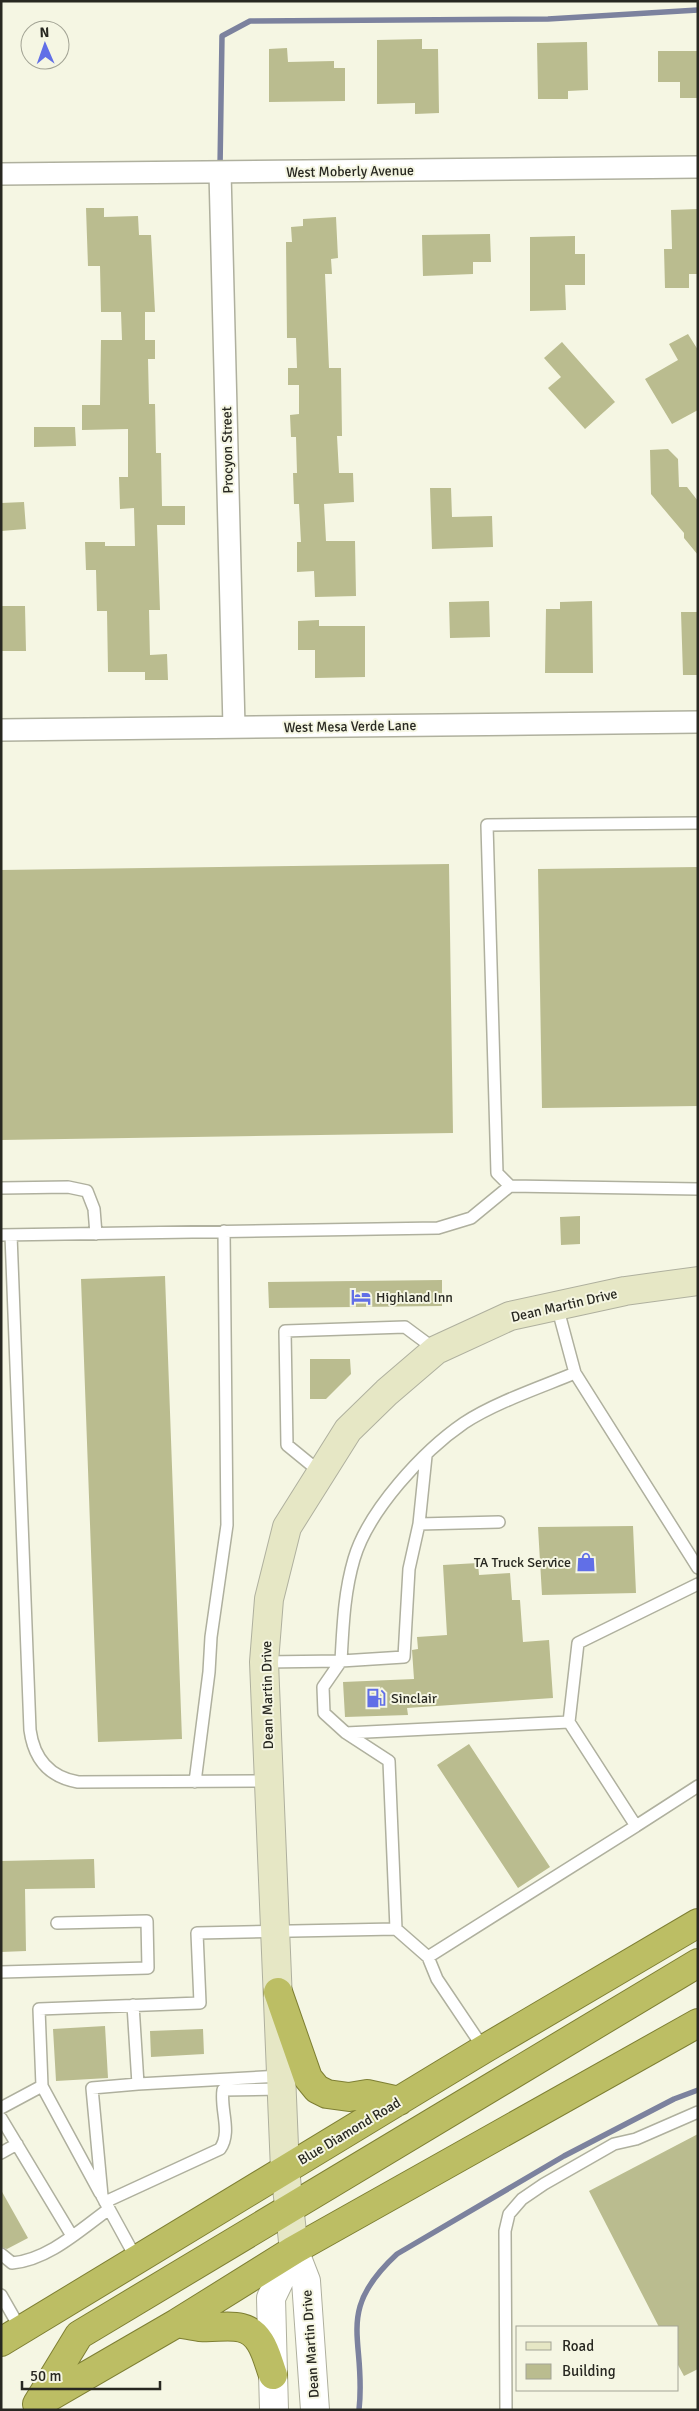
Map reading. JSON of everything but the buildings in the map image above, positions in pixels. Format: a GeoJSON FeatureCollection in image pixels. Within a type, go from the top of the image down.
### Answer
{"type":"FeatureCollection","features":[{"type":"Feature","properties":{"kind":"highway","name":"Blue Diamond Road"},"geometry":{"type":"LineString","coordinates":[[11,2336],[484,2049],[698,1923]]}},
{"type":"Feature","properties":{"kind":"highway"},"geometry":{"type":"LineString","coordinates":[[32,2407],[79,2336],[698,1964]]}},
{"type":"Feature","properties":{"kind":"highway"},"geometry":{"type":"LineString","coordinates":[[278,1992],[308,2078],[317,2089],[337,2097],[367,2094],[399,2101]]}},
{"type":"Feature","properties":{"kind":"highway"},"geometry":{"type":"LineString","coordinates":[[32,2407],[177,2322],[294,2250],[698,2023]]}},
{"type":"Feature","properties":{"kind":"highway"},"geometry":{"type":"LineString","coordinates":[[177,2322],[200,2327],[242,2327],[254,2333],[261,2343],[273,2375]]}},
{"type":"Feature","properties":{"kind":"main road","name":"Dean Martin Drive"},"geometry":{"type":"LineString","coordinates":[[294,2250],[286,2170],[264,1662],[269,1600],[287,1527],[348,1430],[387,1392],[436,1350],[510,1316],[625,1291],[698,1281]]}},
{"type":"Feature","properties":{"kind":"street","name":"West Moberly Avenue"},"geometry":{"type":"LineString","coordinates":[[1,174],[698,167]]}},
{"type":"Feature","properties":{"kind":"street","name":"Procyon Street"},"geometry":{"type":"LineString","coordinates":[[220,172],[234,728]]}},
{"type":"Feature","properties":{"kind":"street","name":"West Mesa Verde Lane"},"geometry":{"type":"LineString","coordinates":[[1,730],[698,722]]}},
{"type":"Feature","properties":{"kind":"street"},"geometry":{"type":"LineString","coordinates":[[274,2410],[271,2298],[294,2250]]}},
{"type":"Feature","properties":{"kind":"street","name":"Dean Martin Drive"},"geometry":{"type":"LineString","coordinates":[[294,2250],[306,2281],[315,2410]]}},
{"type":"Feature","properties":{"kind":"lane"},"geometry":{"type":"LineString","coordinates":[[510,1186],[497,1173],[486,824],[698,823]]}},
{"type":"Feature","properties":{"kind":"lane"},"geometry":{"type":"LineString","coordinates":[[269,1781],[78,1782],[65,1780],[54,1774],[36,1754],[32,1743],[30,1720],[6,1235],[438,1228],[471,1218],[510,1186],[698,1189]]}},
{"type":"Feature","properties":{"kind":"lane"},"geometry":{"type":"LineString","coordinates":[[1,1188],[68,1187],[87,1191],[94,1209],[96,1234]]}},
{"type":"Feature","properties":{"kind":"lane"},"geometry":{"type":"LineString","coordinates":[[195,1782],[209,1672],[211,1637],[227,1525],[224,1231]]}},
{"type":"Feature","properties":{"kind":"lane"},"geometry":{"type":"LineString","coordinates":[[557,1306],[575,1373],[698,1568]]}},
{"type":"Feature","properties":{"kind":"lane"},"geometry":{"type":"LineString","coordinates":[[320,1472],[287,1445],[285,1331],[405,1327],[436,1350]]}},
{"type":"Feature","properties":{"kind":"lane"},"geometry":{"type":"LineString","coordinates":[[396,1929],[389,1760],[346,1733],[324,1713],[323,1687],[341,1661],[345,1598],[354,1557],[380,1505],[426,1456],[465,1423],[516,1397],[575,1373]]}},
{"type":"Feature","properties":{"kind":"lane"},"geometry":{"type":"LineString","coordinates":[[264,1662],[341,1661],[404,1657],[409,1569],[419,1524],[426,1456]]}},
{"type":"Feature","properties":{"kind":"lane"},"geometry":{"type":"LineString","coordinates":[[419,1524],[499,1522]]}},
{"type":"Feature","properties":{"kind":"lane"},"geometry":{"type":"LineString","coordinates":[[636,1826],[569,1722],[578,1643],[698,1584]]}},
{"type":"Feature","properties":{"kind":"lane"},"geometry":{"type":"LineString","coordinates":[[346,1733],[569,1722]]}},
{"type":"Feature","properties":{"kind":"lane"},"geometry":{"type":"LineString","coordinates":[[428,1957],[698,1786]]}},
{"type":"Feature","properties":{"kind":"lane"},"geometry":{"type":"LineString","coordinates":[[1,1972],[148,1968],[147,1921],[57,1923]]}},
{"type":"Feature","properties":{"kind":"lane"},"geometry":{"type":"LineString","coordinates":[[137,2260],[42,2086],[40,2009],[200,2003],[197,1932],[396,1929],[428,1957],[437,1979],[484,2049]]}},
{"type":"Feature","properties":{"kind":"lane"},"geometry":{"type":"LineString","coordinates":[[133,2006],[138,2084]]}},
{"type":"Feature","properties":{"kind":"lane"},"geometry":{"type":"LineString","coordinates":[[105,2203],[92,2088],[138,2084],[282,2082]]}},
{"type":"Feature","properties":{"kind":"lane"},"geometry":{"type":"LineString","coordinates":[[1,2254],[12,2263],[25,2262],[42,2255],[72,2236],[105,2203],[220,2149],[225,2142],[225,2116],[221,2100],[223,2090],[282,2082]]}},
{"type":"Feature","properties":{"kind":"lane"},"geometry":{"type":"LineString","coordinates":[[1,2108],[42,2086]]}},
{"type":"Feature","properties":{"kind":"lane"},"geometry":{"type":"LineString","coordinates":[[506,2410],[505,2231],[509,2214],[522,2199],[544,2184],[614,2144],[636,2139],[698,2112]]}},
{"type":"Feature","properties":{"kind":"lane"},"geometry":{"type":"LineString","coordinates":[[1,2118],[72,2236]]}},
{"type":"Feature","properties":{"kind":"lane"},"geometry":{"type":"LineString","coordinates":[[1,2154],[17,2144]]}},
{"type":"Feature","properties":{"kind":"lane"},"geometry":{"type":"LineString","coordinates":[[1,2295],[11,2336]]}},
{"type":"Feature","properties":{"kind":"waterway"},"geometry":{"type":"LineString","coordinates":[[220,168],[222,36],[250,21],[548,19],[698,10]]}},
{"type":"Feature","properties":{"kind":"waterway"},"geometry":{"type":"LineString","coordinates":[[359,2410],[360,2385],[357,2328],[359,2311],[365,2293],[377,2275],[397,2254],[564,2156],[674,2099],[698,2090]]}},
{"type":"Feature","properties":{"kind":"place","name":"Highland Inn"},"geometry":{"type":"Point","coordinates":[361,1297]}},
{"type":"Feature","properties":{"kind":"place","name":"TA Truck Service"},"geometry":{"type":"Point","coordinates":[586,1562]}},
{"type":"Feature","properties":{"kind":"place","name":"Sinclair"},"geometry":{"type":"Point","coordinates":[376,1698]}}]}
